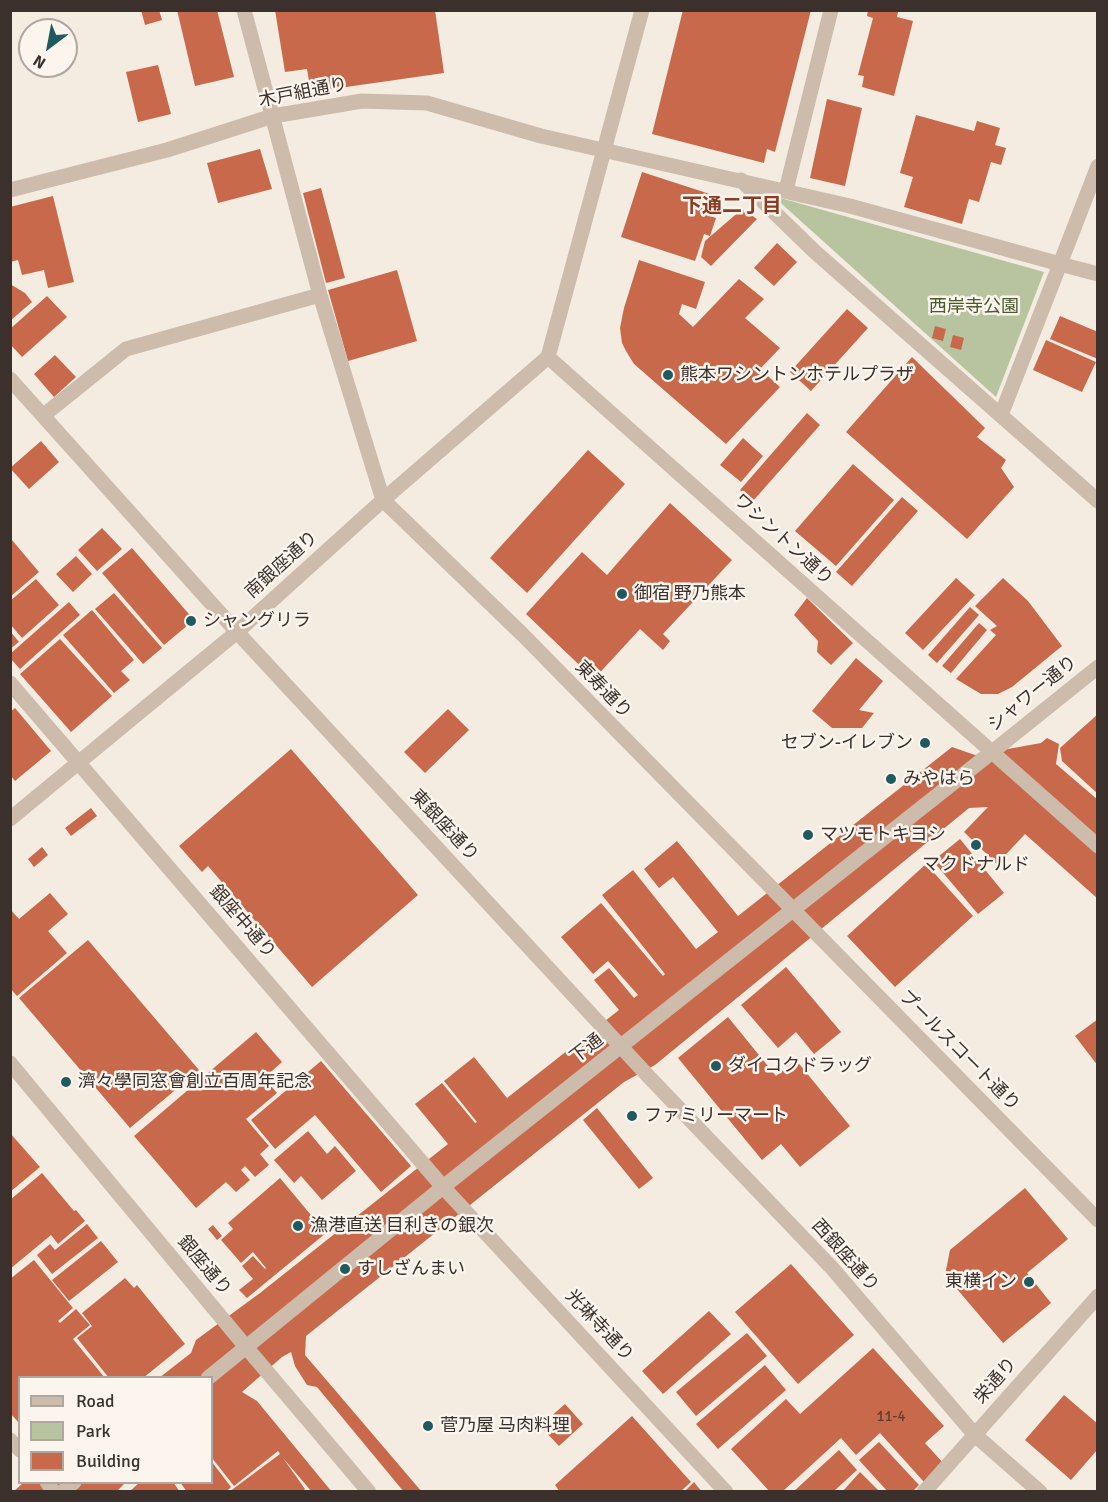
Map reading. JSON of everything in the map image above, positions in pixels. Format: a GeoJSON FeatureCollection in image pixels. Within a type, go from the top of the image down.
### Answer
{"type":"FeatureCollection","features":[{"type":"Feature","properties":{"kind":"street"},"geometry":{"type":"LineString","coordinates":[[244,10],[320,295],[383,500]]}},
{"type":"Feature","properties":{"kind":"street"},"geometry":{"type":"LineString","coordinates":[[548,357],[606,151],[642,10]]}},
{"type":"Feature","properties":{"kind":"street"},"geometry":{"type":"LineString","coordinates":[[786,190],[831,10]]}},
{"type":"Feature","properties":{"kind":"street","name":"木戸組通り"},"geometry":{"type":"LineString","coordinates":[[10,190],[167,150],[273,116],[362,101],[427,103],[541,136],[740,179],[850,206],[1098,274]]}},
{"type":"Feature","properties":{"kind":"street"},"geometry":{"type":"LineString","coordinates":[[1001,415],[1098,166]]}},
{"type":"Feature","properties":{"kind":"street"},"geometry":{"type":"LineString","coordinates":[[740,179],[814,251],[1098,501]]}},
{"type":"Feature","properties":{"kind":"street"},"geometry":{"type":"LineString","coordinates":[[44,415],[126,349],[320,295]]}},
{"type":"Feature","properties":{"kind":"street","name":"南銀座通り"},"geometry":{"type":"LineString","coordinates":[[10,819],[237,632],[383,500],[548,357]]}},
{"type":"Feature","properties":{"kind":"street","name":"ワシントン通り"},"geometry":{"type":"LineString","coordinates":[[548,357],[1098,846]]}},
{"type":"Feature","properties":{"kind":"street","name":"東銀座通り"},"geometry":{"type":"LineString","coordinates":[[10,379],[237,632],[622,1046]]}},
{"type":"Feature","properties":{"kind":"street","name":"東寿通り"},"geometry":{"type":"LineString","coordinates":[[383,500],[523,635],[792,910]]}},
{"type":"Feature","properties":{"kind":"street","name":"シャワー通り"},"geometry":{"type":"LineString","coordinates":[[992,752],[1098,667]]}},
{"type":"Feature","properties":{"kind":"street","name":"銀座中通り"},"geometry":{"type":"LineString","coordinates":[[10,683],[443,1187]]}},
{"type":"Feature","properties":{"kind":"street","name":"下通"},"geometry":{"type":"LineString","coordinates":[[209,1376],[443,1187],[992,752]]}},
{"type":"Feature","properties":{"kind":"street","name":"プールスコート通り"},"geometry":{"type":"LineString","coordinates":[[792,910],[1098,1220]]}},
{"type":"Feature","properties":{"kind":"street","name":"西銀座通り"},"geometry":{"type":"LineString","coordinates":[[622,1046],[832,1268],[975,1435],[1040,1491]]}},
{"type":"Feature","properties":{"kind":"street","name":"銀座通り"},"geometry":{"type":"LineString","coordinates":[[10,1063],[369,1491]]}},
{"type":"Feature","properties":{"kind":"street","name":"光琳寺通り"},"geometry":{"type":"LineString","coordinates":[[443,1187],[726,1491]]}},
{"type":"Feature","properties":{"kind":"street","name":"栄通り"},"geometry":{"type":"LineString","coordinates":[[924,1491],[1098,1296]]}},
{"type":"Feature","properties":{"kind":"green space","name":"西岸寺公園"},"geometry":{"type":"Polygon","coordinates":[[[773,196],[1044,272],[996,397],[773,196]]]}},
{"type":"Feature","properties":{"kind":"building"},"geometry":{"type":"Polygon","coordinates":[[[141,10],[159,10],[162,20],[145,25],[141,10]]]}},
{"type":"Feature","properties":{"kind":"building"},"geometry":{"type":"Polygon","coordinates":[[[177,10],[217,10],[234,77],[195,86],[177,10]]]}},
{"type":"Feature","properties":{"kind":"building"},"geometry":{"type":"Polygon","coordinates":[[[275,10],[435,10],[444,73],[311,92],[307,69],[285,72],[275,10]]]}},
{"type":"Feature","properties":{"kind":"building"},"geometry":{"type":"Polygon","coordinates":[[[683,10],[811,10],[775,152],[767,149],[764,163],[652,134],[683,10]]]}},
{"type":"Feature","properties":{"kind":"building"},"geometry":{"type":"Polygon","coordinates":[[[868,10],[892,10],[898,12],[897,17],[913,21],[894,96],[862,87],[864,76],[858,75],[873,18],[867,16],[868,10]]]}},
{"type":"Feature","properties":{"kind":"building"},"geometry":{"type":"Polygon","coordinates":[[[158,65],[171,114],[138,122],[126,72],[158,65]]]}},
{"type":"Feature","properties":{"kind":"building"},"geometry":{"type":"Polygon","coordinates":[[[827,99],[862,108],[845,186],[810,178],[827,99]]]}},
{"type":"Feature","properties":{"kind":"building"},"geometry":{"type":"Polygon","coordinates":[[[916,115],[974,131],[977,121],[1000,128],[995,145],[1006,148],[1001,165],[991,162],[979,202],[969,199],[962,224],[904,207],[913,177],[900,173],[916,115]]]}},
{"type":"Feature","properties":{"kind":"building"},"geometry":{"type":"Polygon","coordinates":[[[260,149],[272,189],[218,203],[207,163],[260,149]]]}},
{"type":"Feature","properties":{"kind":"building"},"geometry":{"type":"Polygon","coordinates":[[[642,172],[716,196],[710,216],[716,218],[710,236],[704,234],[695,261],[621,237],[642,172]]]}},
{"type":"Feature","properties":{"kind":"building"},"geometry":{"type":"Polygon","coordinates":[[[321,188],[345,278],[326,283],[303,193],[321,188]]]}},
{"type":"Feature","properties":{"kind":"building"},"geometry":{"type":"Polygon","coordinates":[[[53,196],[74,282],[48,288],[44,270],[22,275],[18,260],[10,262],[10,207],[53,196]]]}},
{"type":"Feature","properties":{"kind":"building"},"geometry":{"type":"Polygon","coordinates":[[[742,209],[757,219],[711,266],[701,257],[705,241],[742,209]]]}},
{"type":"Feature","properties":{"kind":"building"},"geometry":{"type":"Polygon","coordinates":[[[777,243],[797,262],[774,286],[754,268],[777,243]]]}},
{"type":"Feature","properties":{"kind":"building"},"geometry":{"type":"Polygon","coordinates":[[[639,260],[705,282],[696,309],[682,304],[679,314],[693,327],[739,279],[764,299],[745,318],[780,348],[760,369],[780,387],[726,444],[634,364],[622,343],[620,328],[624,308],[639,260]]]}},
{"type":"Feature","properties":{"kind":"building"},"geometry":{"type":"Polygon","coordinates":[[[397,270],[417,341],[348,361],[328,290],[397,270]]]}},
{"type":"Feature","properties":{"kind":"building"},"geometry":{"type":"Polygon","coordinates":[[[10,284],[25,293],[32,302],[10,321],[10,284]]]}},
{"type":"Feature","properties":{"kind":"building"},"geometry":{"type":"Polygon","coordinates":[[[47,296],[67,317],[22,357],[10,344],[10,329],[47,296]]]}},
{"type":"Feature","properties":{"kind":"building"},"geometry":{"type":"Polygon","coordinates":[[[847,309],[868,328],[811,391],[790,372],[847,309]]]}},
{"type":"Feature","properties":{"kind":"building"},"geometry":{"type":"Polygon","coordinates":[[[1060,316],[1098,332],[1098,359],[1050,339],[1060,316]]]}},
{"type":"Feature","properties":{"kind":"building"},"geometry":{"type":"Polygon","coordinates":[[[935,326],[946,329],[943,341],[932,338],[935,326]]]}},
{"type":"Feature","properties":{"kind":"building"},"geometry":{"type":"Polygon","coordinates":[[[953,335],[964,338],[961,350],[950,347],[953,335]]]}},
{"type":"Feature","properties":{"kind":"building"},"geometry":{"type":"Polygon","coordinates":[[[1046,340],[1096,362],[1082,392],[1033,370],[1046,340]]]}},
{"type":"Feature","properties":{"kind":"building"},"geometry":{"type":"Polygon","coordinates":[[[55,355],[76,377],[54,397],[34,374],[55,355]]]}},
{"type":"Feature","properties":{"kind":"building"},"geometry":{"type":"Polygon","coordinates":[[[912,357],[985,428],[977,437],[1006,460],[1001,468],[1014,487],[967,539],[846,432],[912,357]]]}},
{"type":"Feature","properties":{"kind":"building"},"geometry":{"type":"Polygon","coordinates":[[[807,413],[820,425],[753,501],[740,490],[807,413]]]}},
{"type":"Feature","properties":{"kind":"building"},"geometry":{"type":"Polygon","coordinates":[[[743,438],[763,456],[741,482],[720,465],[743,438]]]}},
{"type":"Feature","properties":{"kind":"building"},"geometry":{"type":"Polygon","coordinates":[[[41,441],[59,462],[29,489],[10,468],[41,441]]]}},
{"type":"Feature","properties":{"kind":"building"},"geometry":{"type":"Polygon","coordinates":[[[588,450],[625,484],[527,593],[490,558],[588,450]]]}},
{"type":"Feature","properties":{"kind":"building"},"geometry":{"type":"Polygon","coordinates":[[[853,464],[894,500],[836,566],[795,531],[853,464]]]}},
{"type":"Feature","properties":{"kind":"building"},"geometry":{"type":"Polygon","coordinates":[[[902,497],[918,511],[852,586],[836,572],[902,497]]]}},
{"type":"Feature","properties":{"kind":"building","name":"御宿 野乃熊本"},"geometry":{"type":"Polygon","coordinates":[[[670,503],[732,560],[663,634],[670,641],[663,650],[640,629],[594,679],[526,614],[582,552],[607,575],[670,503]]]}},
{"type":"Feature","properties":{"kind":"building"},"geometry":{"type":"Polygon","coordinates":[[[102,528],[122,549],[97,571],[78,550],[102,528]]]}},
{"type":"Feature","properties":{"kind":"building"},"geometry":{"type":"Polygon","coordinates":[[[12,540],[39,572],[10,597],[10,541],[12,540]]]}},
{"type":"Feature","properties":{"kind":"building"},"geometry":{"type":"Polygon","coordinates":[[[132,548],[194,620],[164,645],[102,573],[132,548]]]}},
{"type":"Feature","properties":{"kind":"building"},"geometry":{"type":"Polygon","coordinates":[[[76,556],[92,574],[73,592],[56,574],[76,556]]]}},
{"type":"Feature","properties":{"kind":"building"},"geometry":{"type":"Polygon","coordinates":[[[956,578],[975,595],[923,650],[905,633],[956,578]]]}},
{"type":"Feature","properties":{"kind":"building"},"geometry":{"type":"Polygon","coordinates":[[[1003,578],[1028,601],[1062,646],[1012,687],[998,694],[981,694],[956,679],[996,635],[990,630],[997,626],[975,606],[1003,578]]]}},
{"type":"Feature","properties":{"kind":"building"},"geometry":{"type":"Polygon","coordinates":[[[36,579],[59,605],[22,638],[10,624],[10,601],[36,579]]]}},
{"type":"Feature","properties":{"kind":"building"},"geometry":{"type":"Polygon","coordinates":[[[114,593],[162,648],[143,664],[95,609],[114,593]]]}},
{"type":"Feature","properties":{"kind":"building"},"geometry":{"type":"Polygon","coordinates":[[[807,598],[853,643],[831,665],[817,652],[818,641],[794,615],[807,598]]]}},
{"type":"Feature","properties":{"kind":"building"},"geometry":{"type":"Polygon","coordinates":[[[69,602],[80,615],[20,669],[10,658],[10,654],[69,602]]]}},
{"type":"Feature","properties":{"kind":"building"},"geometry":{"type":"Polygon","coordinates":[[[970,607],[979,615],[937,663],[928,655],[970,607]]]}},
{"type":"Feature","properties":{"kind":"building"},"geometry":{"type":"Polygon","coordinates":[[[92,610],[134,660],[121,671],[130,680],[114,693],[63,635],[92,610]]]}},
{"type":"Feature","properties":{"kind":"building"},"geometry":{"type":"Polygon","coordinates":[[[979,623],[987,630],[951,673],[942,666],[979,623]]]}},
{"type":"Feature","properties":{"kind":"building"},"geometry":{"type":"Polygon","coordinates":[[[10,631],[19,642],[10,649],[10,631]]]}},
{"type":"Feature","properties":{"kind":"building"},"geometry":{"type":"Polygon","coordinates":[[[60,639],[112,696],[71,732],[20,674],[60,639]]]}},
{"type":"Feature","properties":{"kind":"building"},"geometry":{"type":"Polygon","coordinates":[[[856,658],[883,681],[859,710],[874,713],[862,728],[832,728],[812,711],[856,658]]]}},
{"type":"Feature","properties":{"kind":"building"},"geometry":{"type":"Polygon","coordinates":[[[15,708],[51,751],[15,781],[10,775],[10,712],[15,708]]]}},
{"type":"Feature","properties":{"kind":"building"},"geometry":{"type":"Polygon","coordinates":[[[448,709],[469,730],[425,773],[404,752],[448,709]]]}},
{"type":"Feature","properties":{"kind":"building"},"geometry":{"type":"Polygon","coordinates":[[[1098,714],[1098,794],[1062,761],[1060,748],[1098,714]]]}},
{"type":"Feature","properties":{"kind":"building"},"geometry":{"type":"Polygon","coordinates":[[[1047,738],[1059,744],[1056,764],[1098,800],[1098,899],[1025,834],[997,864],[964,832],[988,807],[969,808],[655,1065],[624,1082],[306,1336],[305,1355],[422,1492],[404,1492],[317,1387],[307,1385],[295,1366],[291,1352],[282,1357],[242,1392],[257,1401],[332,1492],[312,1492],[283,1458],[305,1489],[302,1492],[229,1492],[280,1454],[278,1451],[234,1486],[213,1459],[213,1376],[162,1376],[191,1353],[196,1340],[260,1293],[448,1144],[415,1104],[442,1083],[475,1123],[477,1122],[444,1081],[474,1057],[507,1098],[619,1010],[594,980],[609,968],[634,998],[638,995],[608,961],[593,974],[561,937],[601,903],[663,976],[665,974],[602,895],[633,870],[696,949],[718,932],[673,877],[659,888],[644,869],[677,841],[738,916],[952,747],[975,755],[1041,743],[1047,738]]]}},
{"type":"Feature","properties":{"kind":"building"},"geometry":{"type":"Polygon","coordinates":[[[291,749],[418,895],[312,987],[208,866],[202,872],[179,846],[291,749]]]}},
{"type":"Feature","properties":{"kind":"building"},"geometry":{"type":"Polygon","coordinates":[[[91,808],[97,816],[71,836],[65,828],[91,808]]]}},
{"type":"Feature","properties":{"kind":"building"},"geometry":{"type":"Polygon","coordinates":[[[960,839],[1004,893],[978,914],[933,861],[960,839]]]}},
{"type":"Feature","properties":{"kind":"building"},"geometry":{"type":"Polygon","coordinates":[[[42,847],[48,855],[34,867],[28,859],[42,847]]]}},
{"type":"Feature","properties":{"kind":"building"},"geometry":{"type":"Polygon","coordinates":[[[926,864],[973,916],[895,987],[847,936],[926,864]]]}},
{"type":"Feature","properties":{"kind":"building"},"geometry":{"type":"Polygon","coordinates":[[[50,893],[68,914],[48,931],[67,953],[17,996],[10,988],[10,909],[19,919],[50,893]]]}},
{"type":"Feature","properties":{"kind":"building"},"geometry":{"type":"Polygon","coordinates":[[[88,940],[199,1070],[130,1128],[19,998],[88,940]]]}},
{"type":"Feature","properties":{"kind":"building"},"geometry":{"type":"Polygon","coordinates":[[[786,967],[841,1032],[814,1054],[796,1032],[778,1048],[741,1005],[786,967]]]}},
{"type":"Feature","properties":{"kind":"building"},"geometry":{"type":"Polygon","coordinates":[[[728,1017],[776,1076],[796,1060],[850,1126],[800,1167],[781,1144],[762,1160],[678,1058],[728,1017]]]}},
{"type":"Feature","properties":{"kind":"building"},"geometry":{"type":"Polygon","coordinates":[[[1098,1019],[1098,1066],[1075,1036],[1098,1019]]]}},
{"type":"Feature","properties":{"kind":"building"},"geometry":{"type":"Polygon","coordinates":[[[256,1032],[282,1062],[264,1078],[277,1093],[246,1119],[269,1146],[260,1154],[269,1165],[255,1177],[245,1166],[241,1170],[250,1180],[236,1192],[226,1182],[196,1208],[134,1136],[256,1032]]]}},
{"type":"Feature","properties":{"kind":"building"},"geometry":{"type":"Polygon","coordinates":[[[321,1061],[411,1166],[381,1192],[315,1115],[275,1149],[251,1120],[321,1061]]]}},
{"type":"Feature","properties":{"kind":"building"},"geometry":{"type":"Polygon","coordinates":[[[597,1108],[653,1178],[639,1189],[583,1120],[597,1108]]]}},
{"type":"Feature","properties":{"kind":"building"},"geometry":{"type":"Polygon","coordinates":[[[308,1131],[327,1154],[335,1146],[356,1171],[322,1200],[301,1176],[294,1183],[274,1160],[308,1131]]]}},
{"type":"Feature","properties":{"kind":"building"},"geometry":{"type":"Polygon","coordinates":[[[10,1133],[40,1167],[10,1192],[10,1133]]]}},
{"type":"Feature","properties":{"kind":"building"},"geometry":{"type":"Polygon","coordinates":[[[42,1173],[85,1221],[58,1244],[51,1235],[10,1269],[10,1200],[42,1173]]]}},
{"type":"Feature","properties":{"kind":"building"},"geometry":{"type":"Polygon","coordinates":[[[280,1178],[326,1233],[247,1298],[239,1290],[253,1279],[242,1266],[253,1256],[266,1268],[253,1252],[241,1263],[221,1240],[233,1229],[228,1223],[280,1178]]]}},
{"type":"Feature","properties":{"kind":"building"},"geometry":{"type":"Polygon","coordinates":[[[1025,1188],[1068,1239],[1027,1273],[1051,1303],[1003,1343],[945,1275],[950,1250],[1025,1188]]]}},
{"type":"Feature","properties":{"kind":"building"},"geometry":{"type":"Polygon","coordinates":[[[87,1224],[98,1238],[52,1274],[37,1255],[50,1244],[55,1250],[87,1224]]]}},
{"type":"Feature","properties":{"kind":"building"},"geometry":{"type":"Polygon","coordinates":[[[213,1225],[222,1236],[217,1240],[208,1229],[213,1225]]]}},
{"type":"Feature","properties":{"kind":"building"},"geometry":{"type":"Polygon","coordinates":[[[101,1241],[118,1262],[69,1301],[52,1280],[101,1241]]]}},
{"type":"Feature","properties":{"kind":"building"},"geometry":{"type":"Polygon","coordinates":[[[34,1260],[73,1308],[58,1321],[60,1323],[76,1309],[90,1325],[73,1339],[103,1376],[18,1376],[18,1422],[10,1413],[10,1279],[34,1260]]]}},
{"type":"Feature","properties":{"kind":"building"},"geometry":{"type":"Polygon","coordinates":[[[791,1264],[854,1335],[798,1384],[735,1312],[791,1264]]]}},
{"type":"Feature","properties":{"kind":"building"},"geometry":{"type":"Polygon","coordinates":[[[125,1278],[134,1288],[137,1285],[185,1344],[145,1376],[107,1376],[77,1338],[92,1326],[82,1313],[125,1278]]]}},
{"type":"Feature","properties":{"kind":"building"},"geometry":{"type":"Polygon","coordinates":[[[709,1311],[731,1334],[663,1394],[642,1371],[709,1311]]]}},
{"type":"Feature","properties":{"kind":"building"},"geometry":{"type":"Polygon","coordinates":[[[747,1333],[767,1356],[696,1416],[676,1392],[747,1333]]]}},
{"type":"Feature","properties":{"kind":"building"},"geometry":{"type":"Polygon","coordinates":[[[873,1348],[944,1426],[925,1443],[944,1464],[924,1482],[880,1433],[856,1455],[841,1438],[782,1492],[770,1492],[731,1449],[786,1399],[800,1414],[873,1348]]]}},
{"type":"Feature","properties":{"kind":"building"},"geometry":{"type":"Polygon","coordinates":[[[765,1365],[786,1390],[718,1449],[696,1424],[765,1365]]]}},
{"type":"Feature","properties":{"kind":"building"},"geometry":{"type":"Polygon","coordinates":[[[1064,1395],[1098,1424],[1098,1449],[1071,1480],[1025,1440],[1064,1395]]]}},
{"type":"Feature","properties":{"kind":"building"},"geometry":{"type":"Polygon","coordinates":[[[565,1404],[583,1424],[559,1446],[540,1426],[565,1404]]]}},
{"type":"Feature","properties":{"kind":"building"},"geometry":{"type":"Polygon","coordinates":[[[632,1416],[691,1482],[680,1492],[560,1492],[555,1485],[632,1416]]]}},
{"type":"Feature","properties":{"kind":"building"},"geometry":{"type":"Polygon","coordinates":[[[879,1442],[919,1485],[912,1492],[888,1492],[859,1460],[879,1442]]]}},
{"type":"Feature","properties":{"kind":"building"},"geometry":{"type":"Polygon","coordinates":[[[839,1450],[857,1470],[833,1492],[793,1492],[839,1450]]]}},
{"type":"Feature","properties":{"kind":"building"},"geometry":{"type":"Polygon","coordinates":[[[213,1463],[231,1487],[226,1492],[187,1492],[181,1484],[213,1484],[213,1463]]]}},
{"type":"Feature","properties":{"kind":"building"},"geometry":{"type":"Polygon","coordinates":[[[860,1472],[880,1492],[842,1492],[860,1472]]]}},
{"type":"Feature","properties":{"kind":"building"},"geometry":{"type":"Polygon","coordinates":[[[694,1482],[702,1492],[684,1492],[694,1482]]]}},
{"type":"Feature","properties":{"kind":"building"},"geometry":{"type":"Polygon","coordinates":[[[22,1484],[124,1484],[116,1492],[13,1492],[22,1484]]]}},
{"type":"Feature","properties":{"kind":"building"},"geometry":{"type":"Polygon","coordinates":[[[138,1484],[174,1484],[180,1492],[129,1492],[138,1484]]]}},
{"type":"Feature","properties":{"kind":"place","name":"熊本ワシントンホテルプラザ"},"geometry":{"type":"Point","coordinates":[668,375]}},
{"type":"Feature","properties":{"kind":"place","name":"御宿 野乃熊本"},"geometry":{"type":"Point","coordinates":[622,594]}},
{"type":"Feature","properties":{"kind":"place","name":"シャングリラ"},"geometry":{"type":"Point","coordinates":[191,621]}},
{"type":"Feature","properties":{"kind":"place","name":"セブン-イレブン"},"geometry":{"type":"Point","coordinates":[925,743]}},
{"type":"Feature","properties":{"kind":"place","name":"みやはら"},"geometry":{"type":"Point","coordinates":[891,779]}},
{"type":"Feature","properties":{"kind":"place","name":"マツモトキヨシ"},"geometry":{"type":"Point","coordinates":[808,835]}},
{"type":"Feature","properties":{"kind":"place","name":"マクドナルド"},"geometry":{"type":"Point","coordinates":[976,845]}},
{"type":"Feature","properties":{"kind":"place","name":"ダイコクドラッグ"},"geometry":{"type":"Point","coordinates":[716,1066]}},
{"type":"Feature","properties":{"kind":"place","name":"濟々學同窓會創立百周年記念"},"geometry":{"type":"Point","coordinates":[66,1082]}},
{"type":"Feature","properties":{"kind":"place","name":"ファミリーマート"},"geometry":{"type":"Point","coordinates":[632,1116]}},
{"type":"Feature","properties":{"kind":"place","name":"漁港直送 目利きの銀次"},"geometry":{"type":"Point","coordinates":[298,1226]}},
{"type":"Feature","properties":{"kind":"place","name":"すしざんまい"},"geometry":{"type":"Point","coordinates":[345,1269]}},
{"type":"Feature","properties":{"kind":"place","name":"東横イン"},"geometry":{"type":"Point","coordinates":[1029,1282]}},
{"type":"Feature","properties":{"kind":"place","name":"菅乃屋 马肉料理"},"geometry":{"type":"Point","coordinates":[428,1426]}},
{"type":"Feature","properties":{"kind":"district","name":"下通二丁目"},"geometry":{"type":"Point","coordinates":[732,207]}}]}
